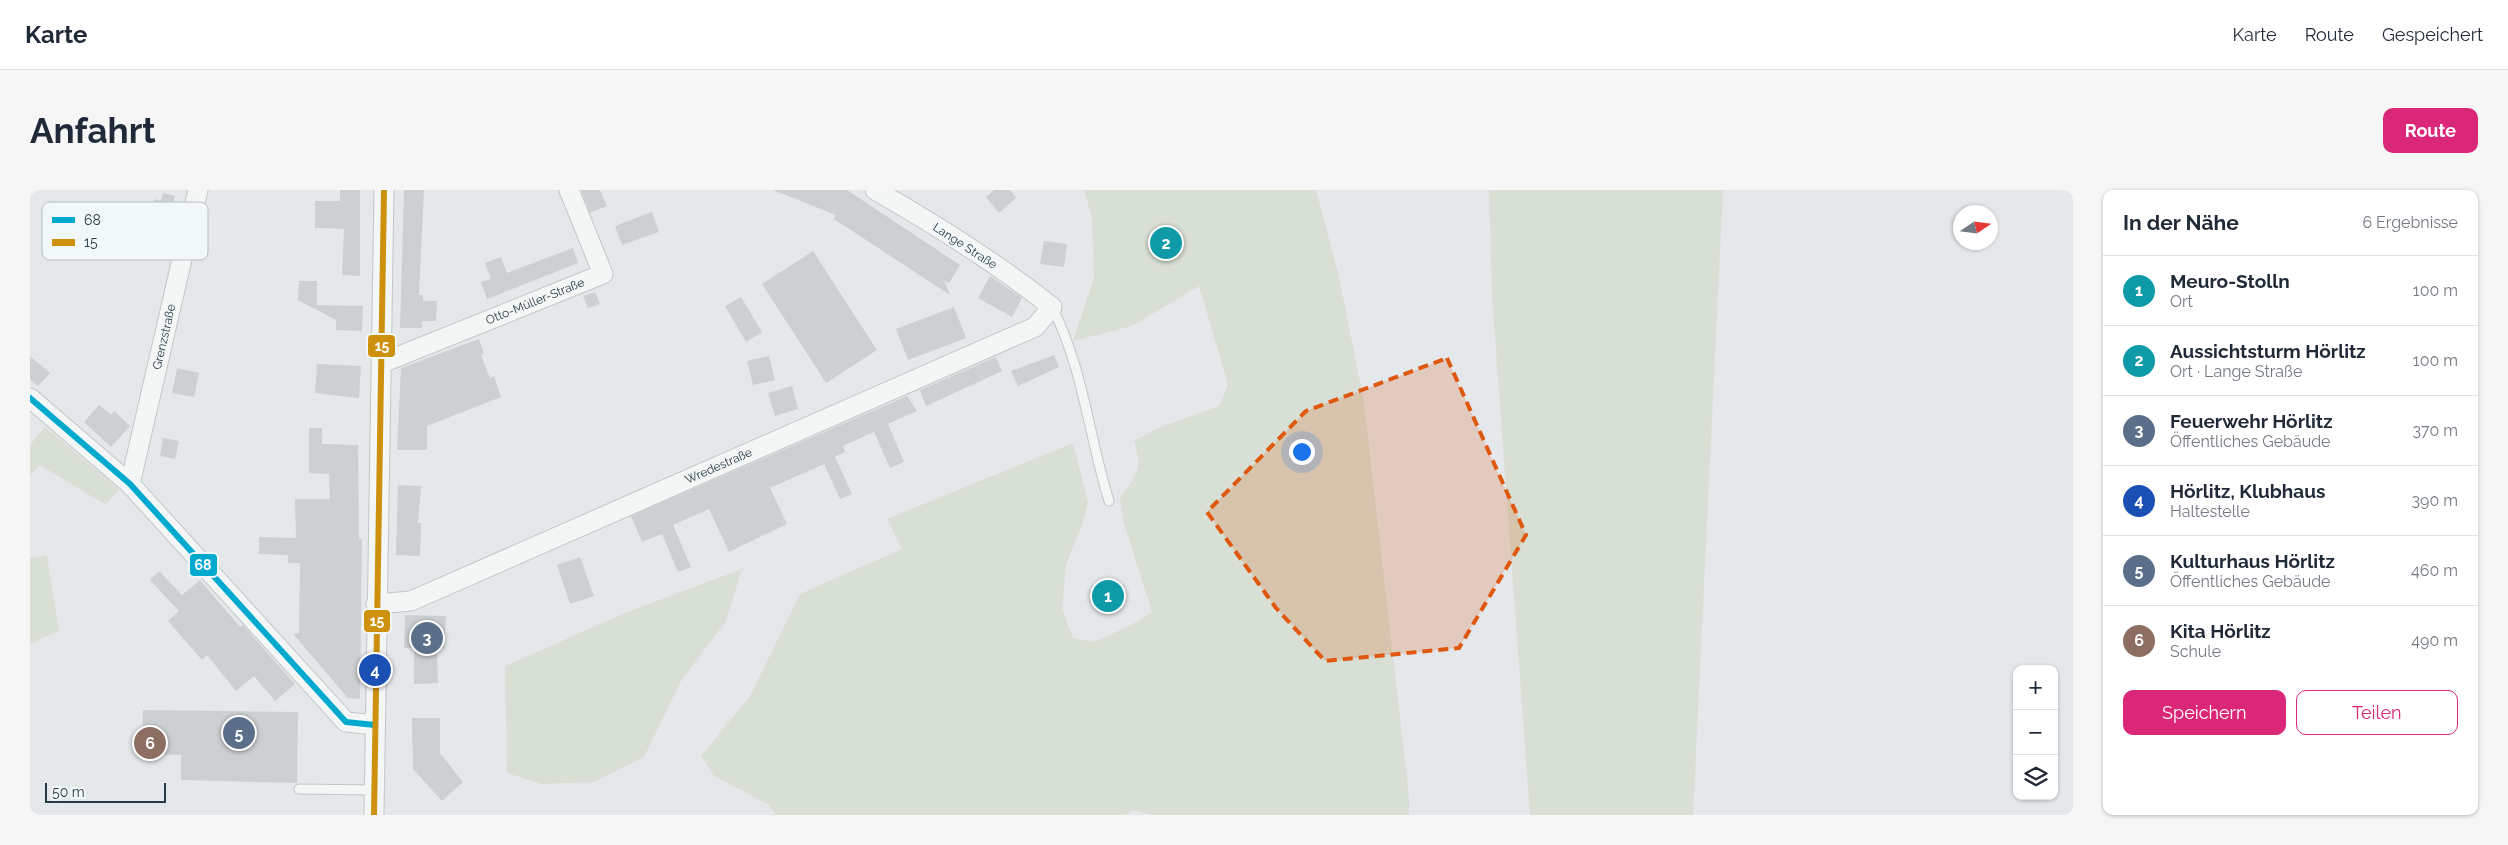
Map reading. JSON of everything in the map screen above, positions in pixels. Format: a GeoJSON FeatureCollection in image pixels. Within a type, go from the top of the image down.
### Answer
{"type":"FeatureCollection","features":[{"type":"Feature","properties":{"kind":"street"},"geometry":{"type":"LineString","coordinates":[[374,815],[384,190]]}},
{"type":"Feature","properties":{"kind":"street","name":"Otto-Müller-Straße"},"geometry":{"type":"LineString","coordinates":[[382,363],[603,274],[569,190]]}},
{"type":"Feature","properties":{"kind":"street","name":"Lange Straße"},"geometry":{"type":"LineString","coordinates":[[874,190],[949,235],[1024,284],[1052,307]]}},
{"type":"Feature","properties":{"kind":"street","name":"Grenzstraße"},"geometry":{"type":"LineString","coordinates":[[130,484],[182,260]]}},
{"type":"Feature","properties":{"kind":"street","name":"Wredestraße"},"geometry":{"type":"LineString","coordinates":[[376,604],[411,601],[1035,327],[1052,307]]}},
{"type":"Feature","properties":{"kind":"street"},"geometry":{"type":"LineString","coordinates":[[30,398],[130,484],[346,722],[375,726]]}},
{"type":"Feature","properties":{"kind":"lane"},"geometry":{"type":"LineString","coordinates":[[1052,307],[1064,329],[1081,387],[1109,501]]}},
{"type":"Feature","properties":{"kind":"lane"},"geometry":{"type":"LineString","coordinates":[[299,789],[374,790]]}},
{"type":"Feature","properties":{"kind":"highlighted area"},"geometry":{"type":"Polygon","coordinates":[[[1447,358],[1526,535],[1459,648],[1325,661],[1276,608],[1207,512],[1306,411],[1447,358]]]}},
{"type":"Feature","properties":{"kind":"shaded area"},"geometry":{"type":"Polygon","coordinates":[[[1084,190],[1316,190],[1338,272],[1364,402],[1409,796],[1409,815],[1153,815],[1132,810],[1126,815],[776,815],[769,805],[714,776],[701,756],[750,696],[800,594],[902,549],[887,519],[1073,443],[1088,503],[1084,519],[1066,565],[1062,609],[1073,638],[1095,642],[1131,625],[1152,612],[1123,520],[1120,497],[1131,483],[1137,471],[1138,458],[1134,441],[1158,428],[1219,406],[1228,384],[1199,286],[1132,326],[1073,341],[1094,278],[1092,218],[1084,190]]]}},
{"type":"Feature","properties":{"kind":"shaded area"},"geometry":{"type":"Polygon","coordinates":[[[1489,190],[1723,190],[1693,815],[1530,815],[1492,296],[1489,190]]]}},
{"type":"Feature","properties":{"kind":"shaded area"},"geometry":{"type":"Polygon","coordinates":[[[45,427],[119,489],[106,505],[40,465],[30,475],[30,445],[45,427]]]}},
{"type":"Feature","properties":{"kind":"shaded area"},"geometry":{"type":"Polygon","coordinates":[[[47,555],[59,631],[30,644],[30,558],[47,555]]]}},
{"type":"Feature","properties":{"kind":"shaded area"},"geometry":{"type":"Polygon","coordinates":[[[742,569],[726,621],[681,681],[644,757],[594,782],[541,784],[507,773],[505,666],[625,613],[742,569]]]}},
{"type":"Feature","properties":{"kind":"building"},"geometry":{"type":"Polygon","coordinates":[[[340,190],[360,190],[360,276],[342,275],[344,229],[315,228],[315,201],[340,201],[340,190]]]}},
{"type":"Feature","properties":{"kind":"building"},"geometry":{"type":"Polygon","coordinates":[[[404,190],[424,190],[419,295],[423,295],[423,301],[437,301],[436,321],[422,321],[422,328],[400,328],[404,190]]]}},
{"type":"Feature","properties":{"kind":"building"},"geometry":{"type":"Polygon","coordinates":[[[581,190],[600,190],[607,206],[590,213],[581,190]]]}},
{"type":"Feature","properties":{"kind":"building"},"geometry":{"type":"Polygon","coordinates":[[[773,190],[847,190],[960,265],[949,283],[944,280],[950,295],[834,219],[836,215],[773,190]]]}},
{"type":"Feature","properties":{"kind":"building"},"geometry":{"type":"Polygon","coordinates":[[[994,190],[1010,190],[1016,198],[999,213],[986,197],[994,190]]]}},
{"type":"Feature","properties":{"kind":"building"},"geometry":{"type":"Polygon","coordinates":[[[163,193],[175,196],[173,202],[154,202],[155,199],[161,201],[163,193]]]}},
{"type":"Feature","properties":{"kind":"building"},"geometry":{"type":"Polygon","coordinates":[[[652,212],[659,232],[622,245],[615,226],[652,212]]]}},
{"type":"Feature","properties":{"kind":"building"},"geometry":{"type":"Polygon","coordinates":[[[1172,234],[1176,248],[1160,252],[1157,238],[1172,234]]]}},
{"type":"Feature","properties":{"kind":"building"},"geometry":{"type":"Polygon","coordinates":[[[1044,241],[1067,244],[1064,267],[1040,264],[1044,241]]]}},
{"type":"Feature","properties":{"kind":"building"},"geometry":{"type":"Polygon","coordinates":[[[573,248],[578,263],[487,299],[481,282],[491,279],[485,263],[501,257],[507,273],[573,248]]]}},
{"type":"Feature","properties":{"kind":"building"},"geometry":{"type":"Polygon","coordinates":[[[813,251],[877,350],[826,383],[762,284],[813,251]]]}},
{"type":"Feature","properties":{"kind":"building"},"geometry":{"type":"Polygon","coordinates":[[[990,276],[1022,298],[1012,317],[978,298],[990,276]]]}},
{"type":"Feature","properties":{"kind":"building"},"geometry":{"type":"Polygon","coordinates":[[[299,281],[317,281],[317,305],[363,306],[362,331],[336,330],[336,320],[298,300],[299,281]]]}},
{"type":"Feature","properties":{"kind":"building"},"geometry":{"type":"Polygon","coordinates":[[[595,292],[600,304],[588,308],[583,296],[595,292]]]}},
{"type":"Feature","properties":{"kind":"building"},"geometry":{"type":"Polygon","coordinates":[[[741,297],[762,332],[746,342],[725,306],[741,297]]]}},
{"type":"Feature","properties":{"kind":"building"},"geometry":{"type":"Polygon","coordinates":[[[954,307],[966,338],[908,360],[896,329],[954,307]]]}},
{"type":"Feature","properties":{"kind":"building"},"geometry":{"type":"Polygon","coordinates":[[[479,339],[484,353],[481,355],[490,378],[494,376],[501,397],[427,426],[427,450],[397,450],[401,368],[479,339]]]}},
{"type":"Feature","properties":{"kind":"building"},"geometry":{"type":"Polygon","coordinates":[[[1054,355],[1059,367],[1018,386],[1011,371],[1054,355]]]}},
{"type":"Feature","properties":{"kind":"building"},"geometry":{"type":"Polygon","coordinates":[[[30,356],[50,373],[38,386],[30,379],[30,356]]]}},
{"type":"Feature","properties":{"kind":"building"},"geometry":{"type":"Polygon","coordinates":[[[769,356],[775,380],[753,385],[747,361],[769,356]]]}},
{"type":"Feature","properties":{"kind":"building"},"geometry":{"type":"Polygon","coordinates":[[[996,357],[1002,371],[926,406],[920,390],[996,357]]]}},
{"type":"Feature","properties":{"kind":"building"},"geometry":{"type":"Polygon","coordinates":[[[317,364],[361,366],[359,398],[315,393],[317,364]]]}},
{"type":"Feature","properties":{"kind":"building"},"geometry":{"type":"Polygon","coordinates":[[[177,368],[199,373],[194,397],[172,393],[177,368]]]}},
{"type":"Feature","properties":{"kind":"building"},"geometry":{"type":"Polygon","coordinates":[[[792,386],[798,409],[775,416],[768,393],[792,386]]]}},
{"type":"Feature","properties":{"kind":"building"},"geometry":{"type":"Polygon","coordinates":[[[907,396],[917,411],[888,424],[904,462],[890,468],[874,432],[843,446],[845,452],[835,457],[852,494],[840,499],[824,464],[770,488],[787,524],[729,552],[709,509],[673,525],[691,567],[678,572],[662,534],[642,542],[631,516],[907,396]]]}},
{"type":"Feature","properties":{"kind":"building"},"geometry":{"type":"Polygon","coordinates":[[[99,405],[111,415],[114,411],[130,426],[111,447],[84,422],[99,405]]]}},
{"type":"Feature","properties":{"kind":"building"},"geometry":{"type":"Polygon","coordinates":[[[309,428],[322,428],[322,444],[358,445],[359,539],[362,539],[360,699],[348,698],[293,634],[299,633],[300,563],[288,563],[288,555],[259,554],[259,537],[296,538],[295,499],[330,499],[329,474],[309,473],[309,428]]]}},
{"type":"Feature","properties":{"kind":"building"},"geometry":{"type":"Polygon","coordinates":[[[163,438],[179,441],[175,459],[160,456],[163,438]]]}},
{"type":"Feature","properties":{"kind":"building"},"geometry":{"type":"Polygon","coordinates":[[[398,485],[421,486],[418,523],[421,523],[420,556],[396,555],[398,485]]]}},
{"type":"Feature","properties":{"kind":"building"},"geometry":{"type":"Polygon","coordinates":[[[580,557],[594,596],[570,604],[557,565],[580,557]]]}},
{"type":"Feature","properties":{"kind":"building"},"geometry":{"type":"Polygon","coordinates":[[[159,571],[182,595],[200,580],[240,627],[243,625],[295,684],[275,701],[254,676],[236,691],[207,655],[202,660],[168,621],[179,611],[150,580],[159,571]]]}},
{"type":"Feature","properties":{"kind":"building"},"geometry":{"type":"Polygon","coordinates":[[[405,615],[446,616],[444,648],[437,649],[438,683],[414,684],[414,648],[404,648],[405,615]]]}},
{"type":"Feature","properties":{"kind":"building"},"geometry":{"type":"Polygon","coordinates":[[[143,710],[298,712],[297,783],[181,780],[181,755],[142,754],[143,710]]]}},
{"type":"Feature","properties":{"kind":"building"},"geometry":{"type":"Polygon","coordinates":[[[412,718],[440,718],[440,753],[463,782],[442,801],[413,769],[412,718]]]}},
{"type":"Feature","properties":{"kind":"transit line","name":"15"},"geometry":{"type":"LineString","coordinates":[[374,815],[384,190]]}},
{"type":"Feature","properties":{"kind":"transit line","name":"68"},"geometry":{"type":"LineString","coordinates":[[30,398],[130,484],[346,722],[375,725]]}},
{"type":"Feature","properties":{"kind":"place","name":"Aussichtsturm Hörlitz"},"geometry":{"type":"Point","coordinates":[1166,243]}},
{"type":"Feature","properties":{"kind":"place","name":"Meuro-Stolln"},"geometry":{"type":"Point","coordinates":[1108,596]}},
{"type":"Feature","properties":{"kind":"place","name":"Feuerwehr Hörlitz"},"geometry":{"type":"Point","coordinates":[427,638]}},
{"type":"Feature","properties":{"kind":"place","name":"Hörlitz, Klubhaus"},"geometry":{"type":"Point","coordinates":[375,670]}},
{"type":"Feature","properties":{"kind":"place","name":"Kulturhaus Hörlitz"},"geometry":{"type":"Point","coordinates":[239,733]}},
{"type":"Feature","properties":{"kind":"place","name":"Kita Hörlitz"},"geometry":{"type":"Point","coordinates":[150,743]}}]}
